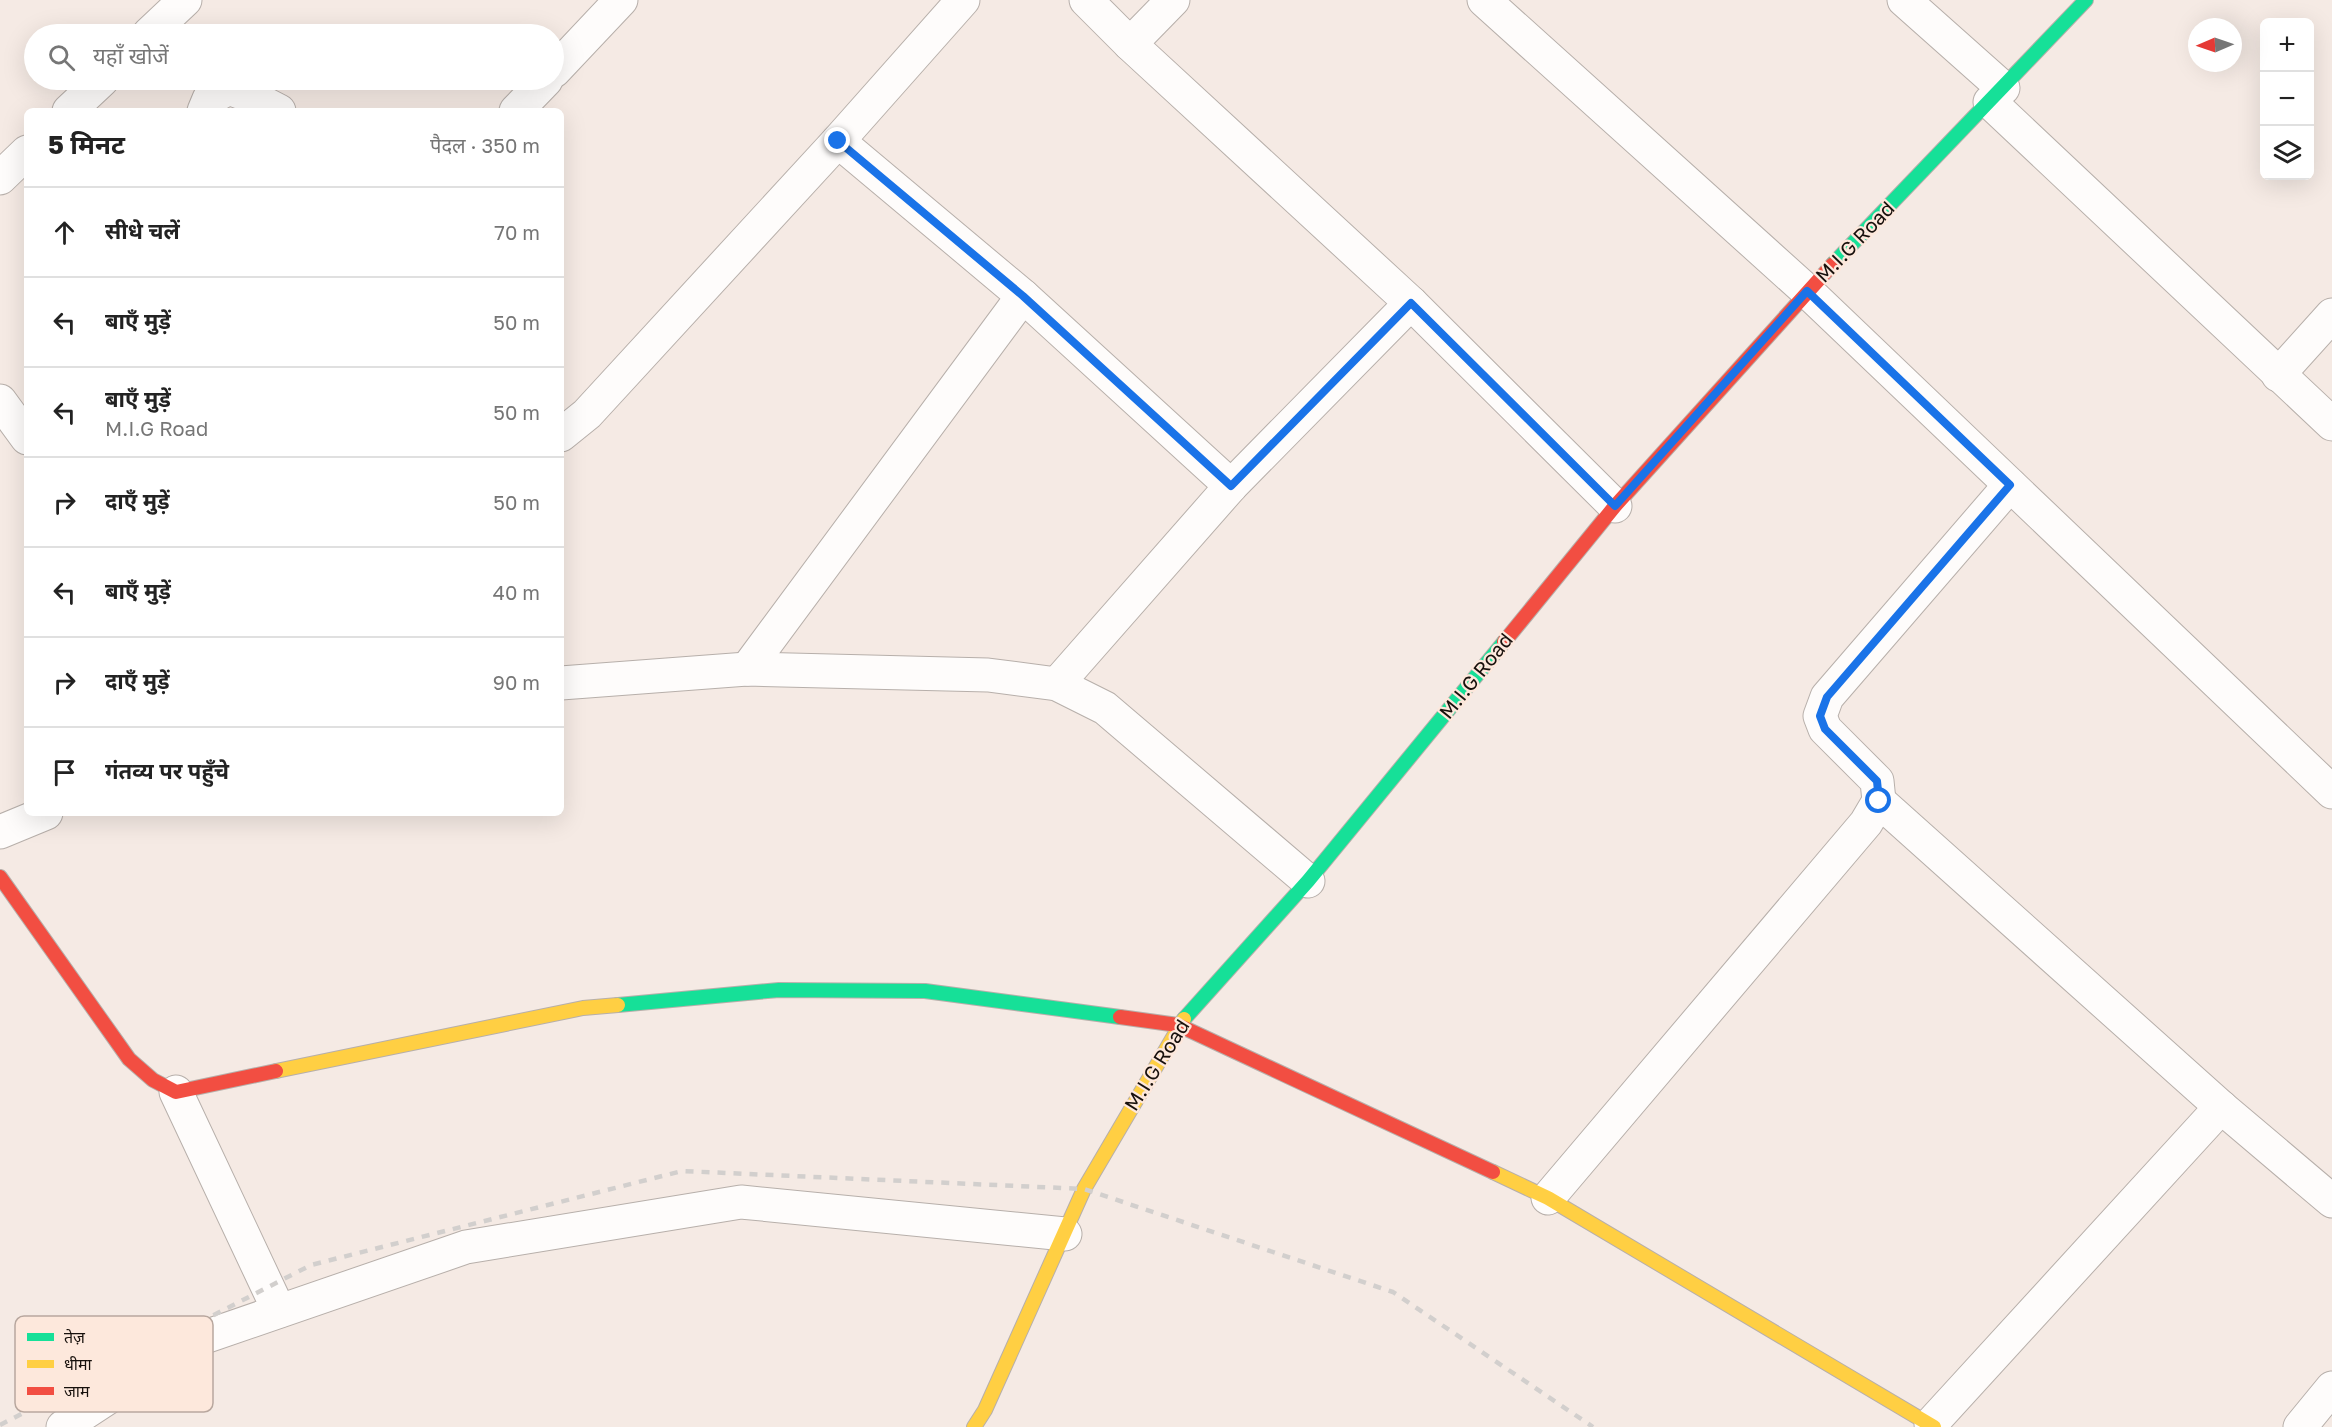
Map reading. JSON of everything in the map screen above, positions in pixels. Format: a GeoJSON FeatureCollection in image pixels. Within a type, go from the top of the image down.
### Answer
{"type":"FeatureCollection","features":[{"type":"Feature","properties":{"kind":"street"},"geometry":{"type":"LineString","coordinates":[[160,24],[185,0]]}},
{"type":"Feature","properties":{"kind":"street"},"geometry":{"type":"LineString","coordinates":[[564,60],[621,0]]}},
{"type":"Feature","properties":{"kind":"street"},"geometry":{"type":"LineString","coordinates":[[564,433],[587,414],[838,141],[963,0]]}},
{"type":"Feature","properties":{"kind":"street"},"geometry":{"type":"LineString","coordinates":[[1086,0],[1130,44],[1411,303],[1615,506]]}},
{"type":"Feature","properties":{"kind":"street"},"geometry":{"type":"LineString","coordinates":[[1130,44],[1173,0]]}},
{"type":"Feature","properties":{"kind":"street"},"geometry":{"type":"LineString","coordinates":[[1484,0],[1807,291],[2332,792]]}},
{"type":"Feature","properties":{"kind":"street"},"geometry":{"type":"LineString","coordinates":[[1904,0],[1996,95],[2278,375],[2332,424]]}},
{"type":"Feature","properties":{"kind":"street","name":"M.I.G Road"},"geometry":{"type":"LineString","coordinates":[[974,1427],[985,1410],[1084,1189],[1178,1025],[1308,881],[1615,506],[1807,291],[2086,0]]}},
{"type":"Feature","properties":{"kind":"street"},"geometry":{"type":"LineString","coordinates":[[72,108],[91,90]]}},
{"type":"Feature","properties":{"kind":"street"},"geometry":{"type":"LineString","coordinates":[[205,108],[209,99],[225,90]]}},
{"type":"Feature","properties":{"kind":"street"},"geometry":{"type":"LineString","coordinates":[[233,90],[272,108]]}},
{"type":"Feature","properties":{"kind":"street"},"geometry":{"type":"LineString","coordinates":[[519,108],[536,90]]}},
{"type":"Feature","properties":{"kind":"street"},"geometry":{"type":"LineString","coordinates":[[838,141],[1023,296],[1231,486]]}},
{"type":"Feature","properties":{"kind":"street"},"geometry":{"type":"LineString","coordinates":[[0,178],[24,155]]}},
{"type":"Feature","properties":{"kind":"street"},"geometry":{"type":"LineString","coordinates":[[747,669],[1023,296]]}},
{"type":"Feature","properties":{"kind":"street"},"geometry":{"type":"LineString","coordinates":[[1057,684],[1231,486],[1411,303]]}},
{"type":"Feature","properties":{"kind":"street"},"geometry":{"type":"LineString","coordinates":[[2278,375],[2332,315]]}},
{"type":"Feature","properties":{"kind":"street"},"geometry":{"type":"LineString","coordinates":[[0,401],[24,434]]}},
{"type":"Feature","properties":{"kind":"street"},"geometry":{"type":"LineString","coordinates":[[1548,1198],[1842,854],[1879,801],[1877,781],[1825,729],[1820,716],[1827,697],[2010,485]]}},
{"type":"Feature","properties":{"kind":"street"},"geometry":{"type":"LineString","coordinates":[[564,683],[747,669],[988,675],[1057,684],[1105,708],[1308,881]]}},
{"type":"Feature","properties":{"kind":"street"},"geometry":{"type":"LineString","coordinates":[[1879,801],[2221,1107],[2332,1201]]}},
{"type":"Feature","properties":{"kind":"street"},"geometry":{"type":"LineString","coordinates":[[0,832],[39,816]]}},
{"type":"Feature","properties":{"kind":"street"},"geometry":{"type":"LineString","coordinates":[[0,877],[129,1059],[153,1080],[176,1092],[279,1311]]}},
{"type":"Feature","properties":{"kind":"street"},"geometry":{"type":"LineString","coordinates":[[176,1092],[584,1008],[779,990],[926,991],[1178,1025],[1548,1198],[1933,1426],[2221,1107]]}},
{"type":"Feature","properties":{"kind":"street"},"geometry":{"type":"LineString","coordinates":[[213,1334],[466,1247],[741,1202],[1065,1234]]}},
{"type":"Feature","properties":{"kind":"street"},"geometry":{"type":"LineString","coordinates":[[2300,1427],[2332,1388]]}},
{"type":"Feature","properties":{"kind":"street"},"geometry":{"type":"LineString","coordinates":[[63,1427],[86,1412]]}},
{"type":"Feature","properties":{"kind":"railway"},"geometry":{"type":"LineString","coordinates":[[212,1316],[311,1265],[682,1171],[1084,1189],[1393,1292],[1593,1427]]}},
{"type":"Feature","properties":{"kind":"railway"},"geometry":{"type":"LineString","coordinates":[[0,1425],[25,1412]]}},
{"type":"Feature","properties":{"kind":"traffic: fast"},"geometry":{"type":"LineString","coordinates":[[1833,264],[2086,0]]}},
{"type":"Feature","properties":{"kind":"traffic: fast"},"geometry":{"type":"LineString","coordinates":[[1184,1019],[1308,881],[1504,642]]}},
{"type":"Feature","properties":{"kind":"traffic: fast"},"geometry":{"type":"LineString","coordinates":[[618,1005],[779,990],[925,991],[1120,1017]]}},
{"type":"Feature","properties":{"kind":"traffic: slow"},"geometry":{"type":"LineString","coordinates":[[276,1071],[583,1008],[618,1005]]}},
{"type":"Feature","properties":{"kind":"traffic: slow"},"geometry":{"type":"LineString","coordinates":[[974,1427],[985,1410],[1084,1189],[1184,1019]]}},
{"type":"Feature","properties":{"kind":"traffic: slow"},"geometry":{"type":"LineString","coordinates":[[1493,1172],[1548,1198],[1934,1427]]}},
{"type":"Feature","properties":{"kind":"traffic: jam"},"geometry":{"type":"LineString","coordinates":[[1504,642],[1615,506],[1833,264]]}},
{"type":"Feature","properties":{"kind":"traffic: jam"},"geometry":{"type":"LineString","coordinates":[[0,877],[129,1059],[153,1080],[176,1092],[276,1071]]}},
{"type":"Feature","properties":{"kind":"traffic: jam"},"geometry":{"type":"LineString","coordinates":[[1120,1017],[1178,1025],[1493,1172]]}},
{"type":"Feature","properties":{"kind":"route"},"geometry":{"type":"LineString","coordinates":[[838,141],[1023,296],[1231,486],[1411,303],[1615,506],[1807,291],[2010,485],[1827,697],[1820,716],[1825,729],[1877,781],[1879,801]]}}]}
